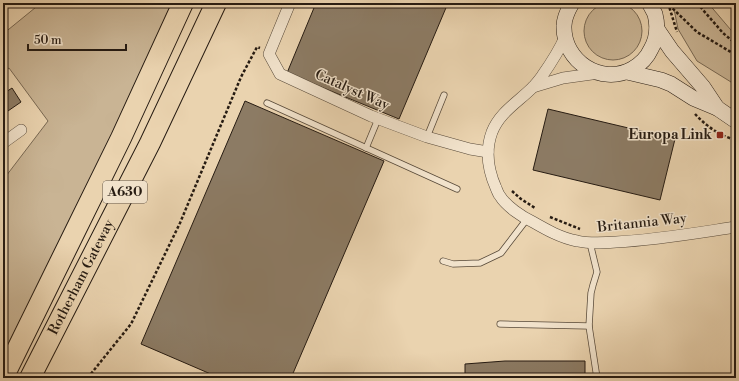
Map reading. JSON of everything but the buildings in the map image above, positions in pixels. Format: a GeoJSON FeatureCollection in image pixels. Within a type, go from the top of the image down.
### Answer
{"type":"FeatureCollection","features":[{"type":"Feature","properties":{"kind":"highway","name":"Rotherham Gateway"},"geometry":{"type":"LineString","coordinates":[[3,378],[122,138],[183,3]]}},
{"type":"Feature","properties":{"kind":"highway","name":"Rotherham Gateway"},"geometry":{"type":"LineString","coordinates":[[30,378],[150,143],[216,3]]}},
{"type":"Feature","properties":{"kind":"street"},"geometry":{"type":"LineString","coordinates":[[269,54],[290,3]]}},
{"type":"Feature","properties":{"kind":"street"},"geometry":{"type":"LineString","coordinates":[[572,3],[566,14],[564,25],[565,37],[569,50],[577,60],[587,68],[609,75],[627,72],[639,65],[648,55],[654,43],[657,29],[655,14],[649,3]]}},
{"type":"Feature","properties":{"kind":"street"},"geometry":{"type":"LineString","coordinates":[[657,29],[672,51],[703,86],[717,108]]}},
{"type":"Feature","properties":{"kind":"street","name":"Britannia Way"},"geometry":{"type":"LineString","coordinates":[[565,37],[559,50],[533,87],[505,112],[493,131],[488,152],[490,174],[500,196],[508,205],[527,219],[550,232],[576,241],[590,243],[642,241],[736,227]]}},
{"type":"Feature","properties":{"kind":"street","name":"Catalyst Way"},"geometry":{"type":"LineString","coordinates":[[269,54],[280,74],[378,119],[470,149],[488,152]]}},
{"type":"Feature","properties":{"kind":"street"},"geometry":{"type":"LineString","coordinates":[[627,72],[661,80],[677,87],[693,98],[717,108],[736,121]]}},
{"type":"Feature","properties":{"kind":"street","name":"Britannia Way"},"geometry":{"type":"LineString","coordinates":[[533,87],[563,78],[600,73]]}},
{"type":"Feature","properties":{"kind":"street"},"geometry":{"type":"LineString","coordinates":[[3,143],[21,130]]}},
{"type":"Feature","properties":{"kind":"lane"},"geometry":{"type":"LineString","coordinates":[[427,136],[444,95]]}},
{"type":"Feature","properties":{"kind":"lane"},"geometry":{"type":"LineString","coordinates":[[267,103],[457,189]]}},
{"type":"Feature","properties":{"kind":"lane"},"geometry":{"type":"LineString","coordinates":[[366,148],[378,119]]}},
{"type":"Feature","properties":{"kind":"lane"},"geometry":{"type":"LineString","coordinates":[[443,261],[453,264],[480,263],[501,253],[527,219]]}},
{"type":"Feature","properties":{"kind":"lane"},"geometry":{"type":"LineString","coordinates":[[590,243],[597,272],[593,285],[589,326],[597,378]]}},
{"type":"Feature","properties":{"kind":"lane"},"geometry":{"type":"LineString","coordinates":[[500,324],[589,326]]}},
{"type":"Feature","properties":{"kind":"path"},"geometry":{"type":"LineString","coordinates":[[668,3],[671,8],[697,32],[736,56]]}},
{"type":"Feature","properties":{"kind":"path"},"geometry":{"type":"LineString","coordinates":[[697,3],[723,33],[736,44]]}},
{"type":"Feature","properties":{"kind":"path"},"geometry":{"type":"LineString","coordinates":[[88,378],[132,324],[180,223],[241,77],[257,47],[269,54]]}},
{"type":"Feature","properties":{"kind":"path"},"geometry":{"type":"LineString","coordinates":[[510,188],[521,199],[536,209]]}},
{"type":"Feature","properties":{"kind":"path"},"geometry":{"type":"LineString","coordinates":[[546,215],[585,230],[590,243]]}},
{"type":"Feature","properties":{"kind":"shaded area"},"geometry":{"type":"Polygon","coordinates":[[[607,2],[619,2],[634,10],[642,25],[642,37],[634,52],[619,60],[607,60],[592,52],[584,37],[584,25],[592,10],[607,2]]]}},
{"type":"Feature","properties":{"kind":"shaded area"},"geometry":{"type":"Polygon","coordinates":[[[41,3],[172,3],[108,144],[3,355],[3,180],[48,121],[9,68],[3,72],[3,34],[41,3]]]}},
{"type":"Feature","properties":{"kind":"shaded area"},"geometry":{"type":"Polygon","coordinates":[[[672,3],[708,3],[736,36],[736,88],[731,82],[697,61],[678,29],[672,3]]]}},
{"type":"Feature","properties":{"kind":"place","name":"Europa Link"},"geometry":{"type":"Point","coordinates":[720,135]}}]}
